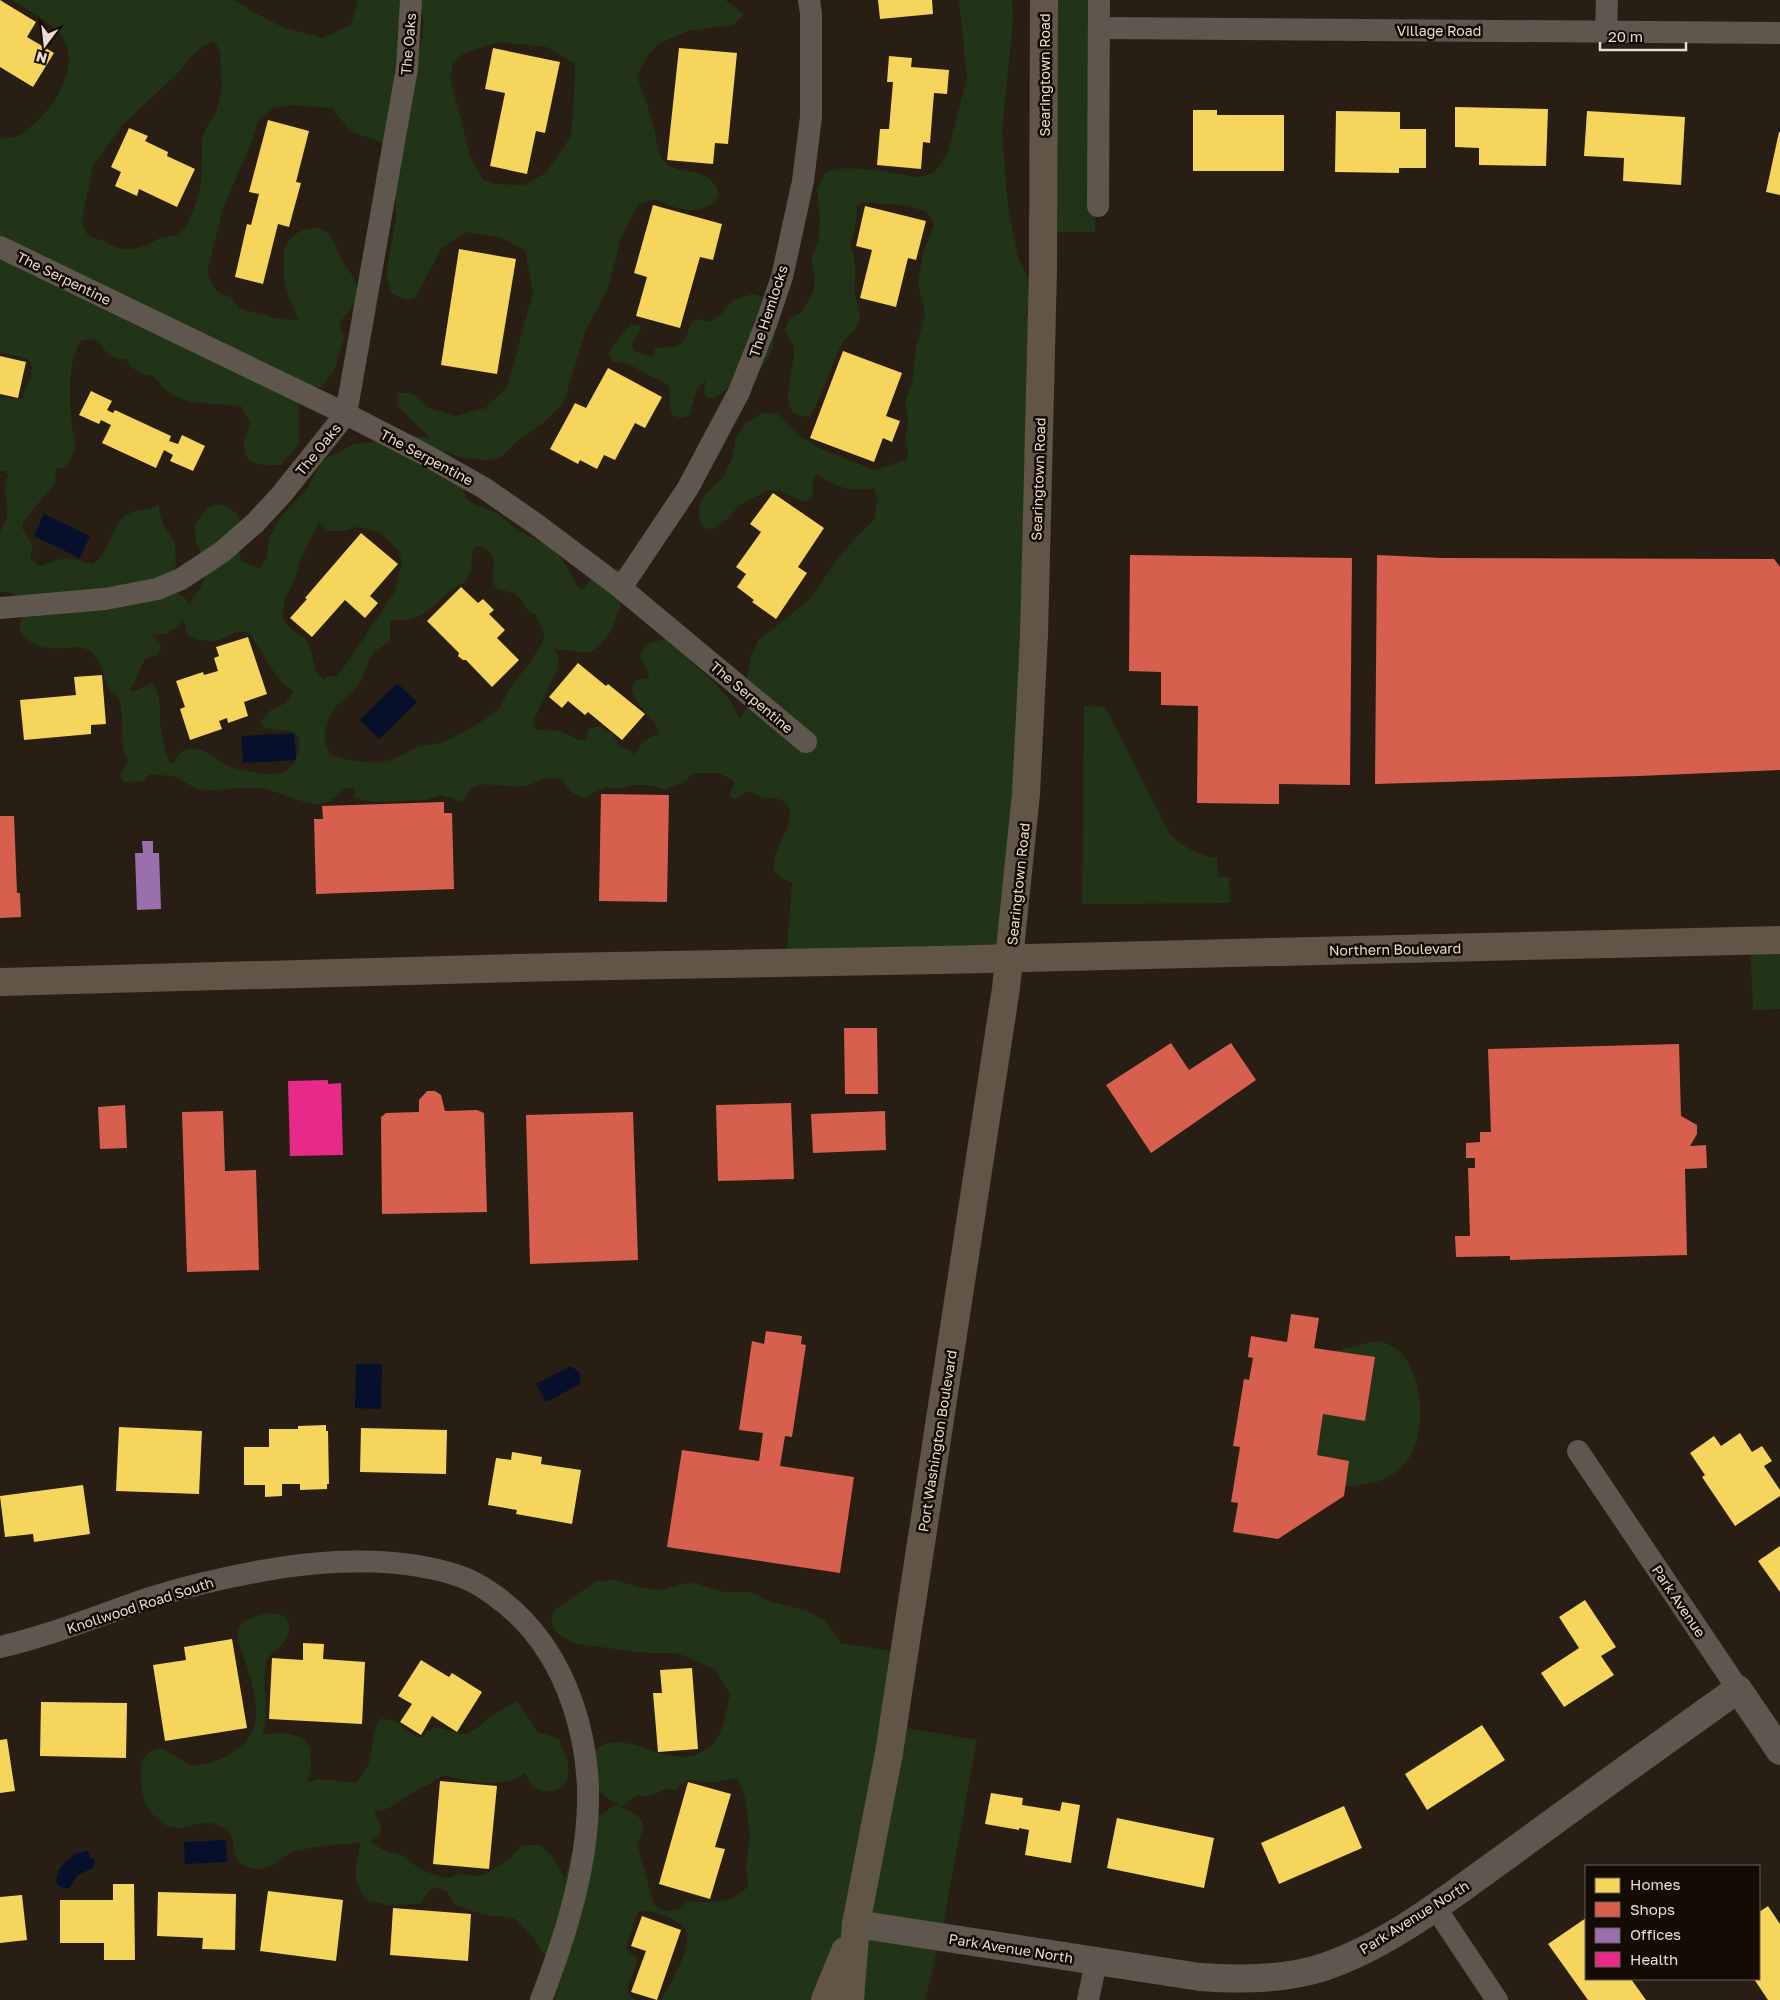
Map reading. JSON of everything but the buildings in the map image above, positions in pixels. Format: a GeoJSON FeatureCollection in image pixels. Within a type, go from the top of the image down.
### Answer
{"type":"FeatureCollection","features":[{"type":"Feature","properties":{"kind":"main road","name":"Searingtown Road"},"geometry":{"type":"LineString","coordinates":[[1010,958],[1026,794],[1034,635],[1043,270],[1044,0]]}},
{"type":"Feature","properties":{"kind":"main road","name":"Northern Boulevard"},"geometry":{"type":"LineString","coordinates":[[0,982],[558,967],[1780,940]]}},
{"type":"Feature","properties":{"kind":"main road","name":"Port Washington Boulevard"},"geometry":{"type":"LineString","coordinates":[[850,2000],[856,1924],[889,1753],[1010,958]]}},
{"type":"Feature","properties":{"kind":"main road","name":"Port Washington Boulevard"},"geometry":{"type":"LineString","coordinates":[[826,2000],[856,1924]]}},
{"type":"Feature","properties":{"kind":"street","name":"The Oaks"},"geometry":{"type":"LineString","coordinates":[[0,608],[105,599],[157,589],[181,579],[222,552],[255,523],[281,495],[346,414],[407,68],[412,0]]}},
{"type":"Feature","properties":{"kind":"street","name":"The Hemlocks"},"geometry":{"type":"LineString","coordinates":[[621,588],[688,488],[739,392],[782,277],[803,181],[810,117],[811,14],[809,0]]}},
{"type":"Feature","properties":{"kind":"street"},"geometry":{"type":"LineString","coordinates":[[1098,206],[1099,0]]}},
{"type":"Feature","properties":{"kind":"street"},"geometry":{"type":"LineString","coordinates":[[1606,32],[1607,0]]}},
{"type":"Feature","properties":{"kind":"street","name":"Village Road"},"geometry":{"type":"LineString","coordinates":[[1099,28],[1780,33]]}},
{"type":"Feature","properties":{"kind":"street","name":"The Serpentine"},"geometry":{"type":"LineString","coordinates":[[0,247],[346,414],[424,454],[484,488],[536,524],[621,588],[806,742]]}},
{"type":"Feature","properties":{"kind":"street","name":"Park Avenue"},"geometry":{"type":"LineString","coordinates":[[1578,1452],[1780,1751]]}},
{"type":"Feature","properties":{"kind":"street","name":"Knollwood Road South"},"geometry":{"type":"LineString","coordinates":[[0,1647],[80,1624],[150,1598],[189,1587],[230,1576],[288,1567],[366,1561],[394,1562],[457,1575],[482,1587],[522,1618],[546,1649],[563,1679],[574,1706],[583,1739],[588,1799],[586,1834],[577,1883],[560,1948],[541,2000]]}},
{"type":"Feature","properties":{"kind":"street","name":"Park Avenue North"},"geometry":{"type":"LineString","coordinates":[[856,1924],[1200,1977],[1238,1979],[1288,1975],[1323,1967],[1366,1950],[1435,1907],[1738,1689]]}},
{"type":"Feature","properties":{"kind":"street"},"geometry":{"type":"LineString","coordinates":[[1435,1907],[1497,2000]]}},
{"type":"Feature","properties":{"kind":"street"},"geometry":{"type":"LineString","coordinates":[[1088,2000],[1096,1962]]}},
{"type":"Feature","properties":{"kind":"green space"},"geometry":{"type":"Polygon","coordinates":[[[12,0],[234,0],[284,28],[322,38],[351,25],[358,0],[411,0],[416,63],[423,31],[423,15],[417,0],[725,0],[744,14],[733,25],[688,31],[659,43],[646,58],[637,77],[662,158],[672,167],[697,173],[709,179],[716,186],[718,197],[709,206],[694,210],[670,206],[654,199],[638,205],[621,238],[609,286],[586,330],[563,404],[542,424],[516,442],[503,456],[491,460],[462,458],[443,451],[457,465],[466,499],[475,505],[497,513],[520,532],[546,544],[563,560],[579,589],[583,589],[593,577],[618,568],[627,570],[617,617],[606,639],[589,652],[554,649],[559,657],[558,668],[533,721],[535,729],[559,731],[582,740],[586,740],[588,730],[598,726],[613,734],[620,747],[629,750],[633,754],[638,750],[643,741],[658,734],[658,728],[636,700],[633,692],[633,686],[637,681],[648,678],[649,674],[640,658],[644,647],[650,643],[666,639],[680,646],[692,663],[710,678],[730,700],[740,720],[747,706],[747,677],[751,656],[759,640],[809,600],[842,553],[874,519],[878,500],[874,488],[844,488],[831,483],[817,474],[813,481],[813,497],[806,502],[779,491],[768,490],[740,505],[714,529],[708,529],[703,526],[699,519],[699,506],[704,496],[724,476],[732,458],[736,437],[746,423],[764,412],[777,414],[797,434],[816,447],[874,470],[907,460],[908,453],[905,438],[908,423],[905,401],[912,383],[916,349],[925,314],[918,283],[923,252],[934,225],[927,212],[909,206],[863,202],[857,205],[855,229],[850,245],[855,263],[855,295],[860,318],[854,330],[843,342],[810,416],[798,415],[792,410],[789,402],[789,381],[794,350],[785,330],[790,319],[801,313],[813,292],[815,279],[811,260],[818,242],[820,222],[817,189],[825,173],[845,168],[877,170],[917,177],[934,173],[947,155],[967,78],[959,0],[1012,0],[1013,22],[1002,131],[1008,208],[1018,257],[1028,278],[1030,304],[1022,323],[1043,292],[1011,958],[786,962],[792,882],[779,876],[774,868],[775,857],[789,821],[789,810],[783,801],[775,798],[764,798],[747,791],[735,799],[731,797],[730,792],[734,786],[734,781],[719,773],[694,773],[683,783],[664,789],[649,785],[632,785],[619,789],[608,787],[595,792],[587,798],[575,794],[561,779],[557,778],[544,779],[524,786],[479,785],[470,790],[462,802],[442,795],[425,800],[375,802],[355,798],[355,789],[347,787],[330,801],[322,804],[310,803],[259,788],[201,789],[193,787],[175,777],[152,774],[147,776],[145,781],[122,781],[121,773],[126,766],[127,756],[123,748],[121,706],[119,699],[108,687],[95,655],[84,648],[51,648],[33,643],[20,630],[22,598],[6,591],[0,593],[0,534],[7,518],[8,509],[5,488],[8,475],[5,471],[0,471],[0,397],[23,399],[32,370],[28,359],[0,352],[0,139],[19,135],[41,117],[52,104],[60,90],[69,60],[67,46],[59,33],[43,19],[12,0]],[[214,40],[196,51],[176,75],[124,123],[93,165],[82,220],[86,233],[93,238],[122,249],[133,249],[148,245],[160,238],[178,235],[186,227],[201,185],[202,140],[206,128],[216,113],[222,89],[220,52],[214,40]],[[499,42],[464,53],[453,64],[450,78],[470,155],[483,180],[495,184],[524,185],[546,173],[571,136],[575,64],[547,47],[499,42]],[[290,105],[273,108],[258,121],[253,138],[223,209],[207,273],[213,287],[222,295],[231,297],[240,309],[278,319],[298,320],[288,295],[284,269],[284,253],[290,240],[308,228],[322,229],[328,233],[357,286],[353,304],[339,323],[344,338],[334,371],[321,387],[293,389],[299,408],[299,443],[281,465],[265,465],[253,462],[246,456],[244,450],[250,422],[241,406],[190,402],[171,395],[153,376],[141,374],[130,366],[127,359],[111,356],[93,339],[82,340],[73,359],[70,382],[70,406],[75,440],[74,452],[70,461],[63,468],[56,468],[55,483],[23,522],[22,528],[33,546],[30,558],[40,566],[67,559],[92,564],[103,553],[115,528],[125,516],[158,504],[162,522],[175,543],[176,565],[171,574],[172,589],[186,599],[189,604],[199,590],[205,574],[195,535],[195,527],[208,508],[221,505],[236,514],[241,524],[239,553],[242,561],[259,568],[266,560],[269,539],[279,519],[306,490],[323,460],[352,445],[406,434],[431,439],[398,406],[397,393],[412,393],[429,408],[455,416],[485,408],[507,388],[533,292],[525,250],[501,238],[466,232],[441,249],[416,297],[405,300],[391,293],[386,275],[396,218],[394,138],[383,143],[350,131],[332,108],[290,105]],[[319,522],[301,559],[293,585],[285,597],[284,620],[291,629],[305,638],[311,651],[316,671],[323,680],[328,676],[336,677],[395,591],[402,563],[399,551],[381,533],[358,527],[343,531],[328,531],[319,522]],[[480,546],[475,547],[469,576],[465,582],[450,591],[430,609],[417,617],[390,620],[390,641],[373,653],[359,684],[338,705],[328,719],[325,737],[330,755],[349,760],[376,763],[394,759],[419,746],[442,743],[478,724],[498,710],[513,684],[531,661],[544,639],[544,635],[536,615],[529,612],[522,600],[514,593],[497,589],[493,583],[494,562],[490,554],[480,546]],[[184,620],[170,632],[152,634],[160,643],[161,648],[157,655],[146,658],[129,690],[138,690],[152,683],[155,687],[159,701],[163,737],[170,763],[173,763],[184,750],[195,748],[228,766],[262,774],[280,773],[292,766],[296,759],[299,738],[291,731],[264,728],[260,722],[271,710],[286,703],[293,692],[278,678],[250,634],[238,632],[219,640],[205,641],[187,635],[184,620]]]}},
{"type":"Feature","properties":{"kind":"green space"},"geometry":{"type":"Polygon","coordinates":[[[1047,0],[1098,0],[1095,232],[1045,232],[1047,0]]]}},
{"type":"Feature","properties":{"kind":"green space"},"geometry":{"type":"Polygon","coordinates":[[[753,294],[765,297],[775,328],[773,348],[764,365],[750,377],[734,383],[714,399],[706,397],[704,391],[706,380],[697,389],[689,416],[681,418],[672,415],[668,385],[630,365],[612,361],[609,354],[619,338],[632,324],[639,325],[641,329],[632,343],[634,351],[652,357],[655,348],[675,346],[683,342],[691,323],[698,319],[709,322],[721,314],[733,300],[753,294]]]}},
{"type":"Feature","properties":{"kind":"green space"},"geometry":{"type":"Polygon","coordinates":[[[1084,706],[1105,707],[1171,836],[1192,850],[1217,858],[1218,877],[1229,877],[1230,903],[1082,904],[1084,706]]]}},
{"type":"Feature","properties":{"kind":"green space"},"geometry":{"type":"Polygon","coordinates":[[[1780,940],[1780,1009],[1753,1010],[1750,941],[1780,940]]]}},
{"type":"Feature","properties":{"kind":"green space"},"geometry":{"type":"Polygon","coordinates":[[[1377,1341],[1390,1345],[1399,1351],[1408,1363],[1414,1376],[1420,1404],[1418,1433],[1415,1446],[1409,1458],[1396,1472],[1389,1477],[1372,1483],[1345,1486],[1349,1461],[1317,1455],[1323,1414],[1365,1421],[1375,1358],[1334,1351],[1377,1341]]]}},
{"type":"Feature","properties":{"kind":"green space"},"geometry":{"type":"Polygon","coordinates":[[[615,1580],[640,1587],[662,1590],[694,1583],[725,1592],[750,1592],[772,1602],[807,1611],[824,1620],[841,1643],[904,1653],[893,1726],[977,1740],[943,1925],[925,2000],[661,2000],[683,1957],[686,1947],[686,1931],[681,1924],[673,1919],[646,1911],[638,1912],[626,1947],[630,1954],[637,1957],[628,1989],[628,1994],[636,2000],[555,2000],[556,1972],[532,1936],[514,1918],[484,1915],[455,1905],[446,1891],[438,1887],[431,1889],[420,1904],[388,1905],[366,1900],[357,1884],[356,1878],[360,1843],[301,1850],[289,1854],[269,1867],[255,1869],[239,1862],[235,1855],[232,1836],[224,1828],[210,1823],[182,1828],[171,1827],[159,1820],[145,1803],[142,1791],[141,1765],[144,1758],[152,1751],[159,1748],[168,1751],[188,1764],[202,1765],[228,1755],[241,1746],[250,1735],[255,1723],[255,1697],[238,1640],[238,1630],[244,1622],[251,1618],[259,1615],[276,1614],[288,1620],[289,1627],[286,1639],[269,1656],[265,1669],[266,1716],[262,1735],[282,1732],[303,1738],[310,1747],[311,1766],[307,1783],[318,1779],[356,1783],[369,1762],[374,1735],[380,1719],[397,1721],[409,1732],[420,1737],[434,1728],[466,1734],[475,1730],[494,1714],[517,1701],[537,1732],[558,1738],[564,1752],[568,1766],[568,1776],[559,1788],[549,1791],[538,1790],[530,1784],[526,1773],[517,1778],[497,1783],[474,1782],[443,1775],[389,1807],[374,1812],[381,1825],[381,1832],[370,1841],[383,1850],[404,1856],[418,1868],[448,1878],[460,1874],[474,1876],[485,1874],[509,1860],[522,1845],[539,1845],[552,1856],[565,1878],[577,1834],[613,1806],[619,1804],[604,1795],[596,1784],[594,1777],[594,1751],[606,1744],[619,1742],[675,1756],[689,1756],[703,1751],[713,1745],[718,1737],[730,1694],[715,1669],[677,1653],[647,1653],[576,1644],[558,1634],[551,1622],[554,1610],[597,1581],[615,1580]],[[737,1778],[712,1783],[690,1780],[685,1781],[675,1791],[667,1788],[650,1796],[637,1795],[621,1807],[637,1815],[642,1821],[643,1829],[637,1844],[654,1905],[664,1911],[678,1910],[688,1901],[720,1902],[734,1897],[748,1887],[746,1866],[750,1833],[745,1797],[737,1778]]]}},
{"type":"Feature","properties":{"kind":"water"},"geometry":{"type":"Polygon","coordinates":[[[44,514],[90,536],[80,558],[34,536],[44,514]]]}},
{"type":"Feature","properties":{"kind":"water"},"geometry":{"type":"Polygon","coordinates":[[[397,683],[417,702],[379,739],[360,720],[397,683]]]}},
{"type":"Feature","properties":{"kind":"water"},"geometry":{"type":"Polygon","coordinates":[[[294,733],[296,760],[243,763],[241,736],[294,733]]]}},
{"type":"Feature","properties":{"kind":"water"},"geometry":{"type":"Polygon","coordinates":[[[356,1364],[382,1364],[381,1409],[355,1408],[356,1364]]]}},
{"type":"Feature","properties":{"kind":"water"},"geometry":{"type":"Polygon","coordinates":[[[571,1366],[580,1373],[580,1384],[546,1402],[536,1384],[571,1366]]]}},
{"type":"Feature","properties":{"kind":"water"},"geometry":{"type":"Polygon","coordinates":[[[226,1840],[227,1862],[185,1864],[184,1842],[226,1840]]]}},
{"type":"Feature","properties":{"kind":"water"},"geometry":{"type":"Polygon","coordinates":[[[88,1851],[90,1857],[95,1860],[93,1868],[78,1875],[69,1888],[61,1887],[57,1883],[57,1877],[64,1864],[70,1857],[88,1851]]]}}]}
